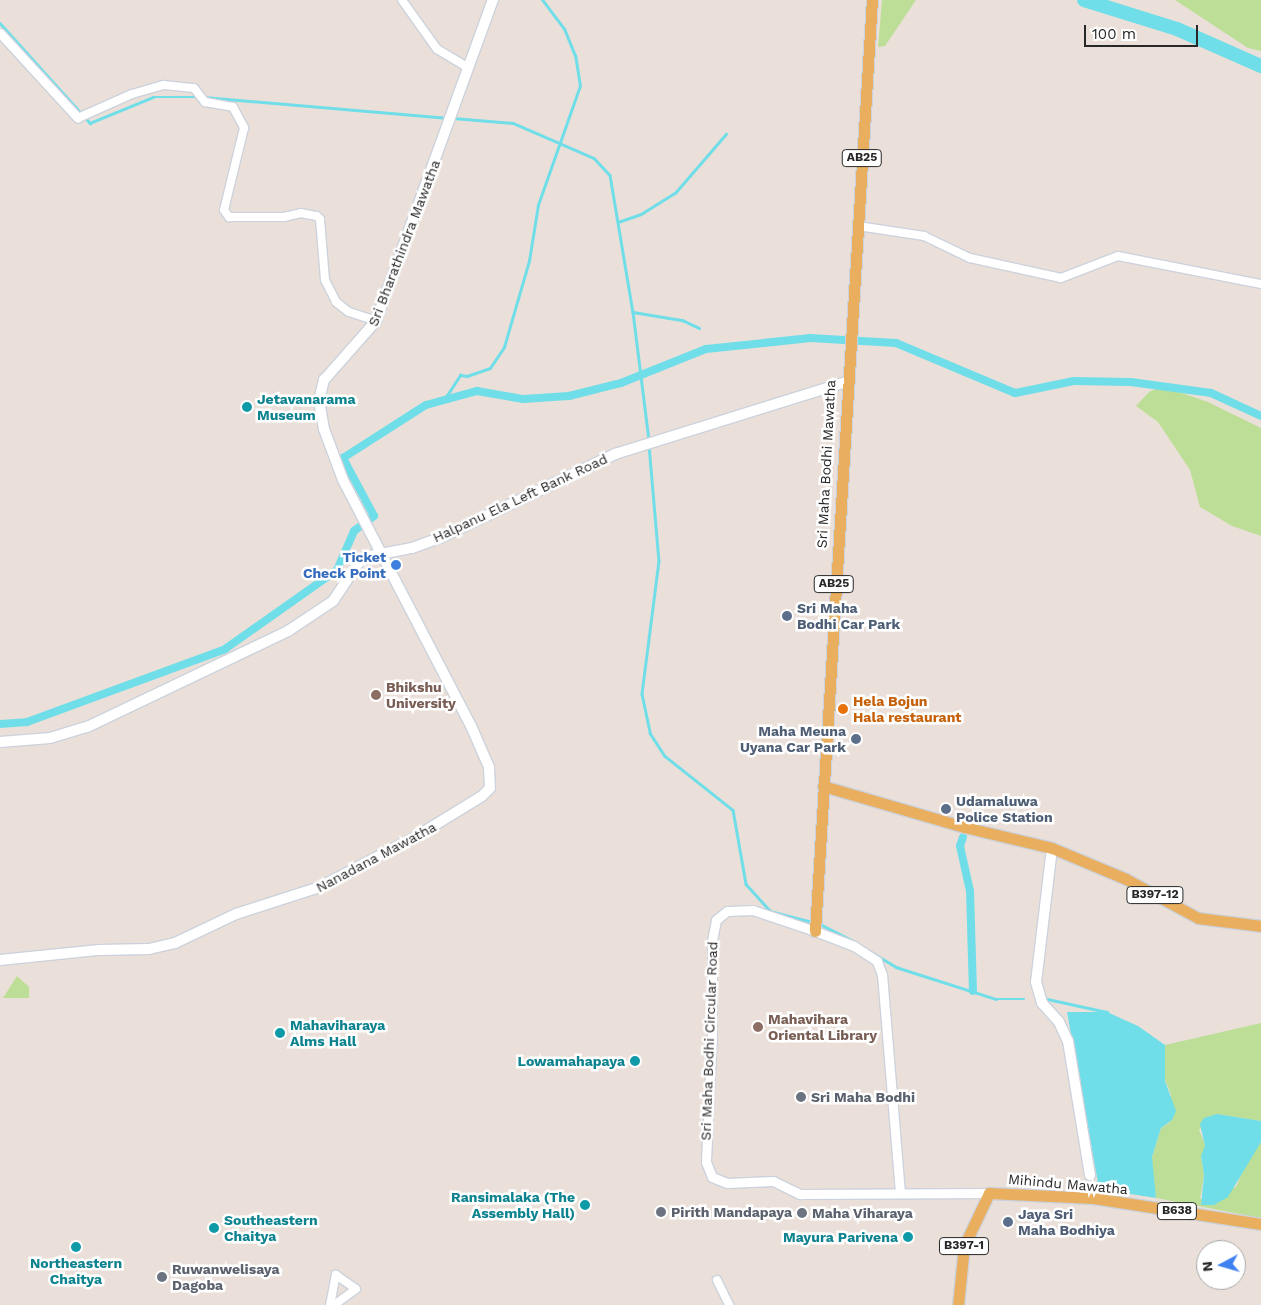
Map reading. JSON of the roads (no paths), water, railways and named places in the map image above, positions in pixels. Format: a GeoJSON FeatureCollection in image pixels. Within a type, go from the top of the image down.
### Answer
{"type":"FeatureCollection","features":[{"type":"Feature","properties":{"kind":"main road","name":"Sri Bharathindra Mawatha"},"geometry":{"type":"LineString","coordinates":[[378,549],[362,519],[331,448],[319,401],[324,380],[376,321],[454,113],[467,67],[493,0]]}},
{"type":"Feature","properties":{"kind":"main road","name":"Sri Maha Bodhi Mawatha"},"geometry":{"type":"LineString","coordinates":[[815,930],[846,382],[872,0]]}},
{"type":"Feature","properties":{"kind":"main road","name":"Halpanu Ela Left Bank Road"},"geometry":{"type":"LineString","coordinates":[[0,742],[50,738],[87,727],[288,632],[333,602],[359,562],[378,549],[412,548],[442,537],[578,470],[640,446],[846,382]]}},
{"type":"Feature","properties":{"kind":"main road","name":"Nanadana Mawatha"},"geometry":{"type":"LineString","coordinates":[[0,960],[99,950],[149,949],[175,943],[236,914],[320,888],[417,836],[487,792],[492,776],[481,747],[378,549]]}},
{"type":"Feature","properties":{"kind":"main road","name":"B397-12"},"geometry":{"type":"LineString","coordinates":[[823,786],[964,827],[1052,848],[1126,879],[1191,915],[1261,926]]}},
{"type":"Feature","properties":{"kind":"main road"},"geometry":{"type":"LineString","coordinates":[[1052,848],[1036,971],[1040,999],[1060,1022],[1068,1041],[1090,1175]]}},
{"type":"Feature","properties":{"kind":"main road","name":"Mihindu Mawatha"},"geometry":{"type":"LineString","coordinates":[[958,1305],[964,1246],[989,1193],[1093,1198],[1261,1224]]}},
{"type":"Feature","properties":{"kind":"street"},"geometry":{"type":"LineString","coordinates":[[402,0],[437,49],[467,67]]}},
{"type":"Feature","properties":{"kind":"street"},"geometry":{"type":"LineString","coordinates":[[0,33],[78,118],[132,94],[164,85],[194,88],[205,102],[233,107],[244,128],[224,210],[229,218],[284,217],[301,214],[317,216],[320,219],[325,280],[336,302],[349,312],[376,321]]}},
{"type":"Feature","properties":{"kind":"street"},"geometry":{"type":"LineString","coordinates":[[858,226],[924,236],[970,258],[1060,278],[1118,256],[1261,284]]}},
{"type":"Feature","properties":{"kind":"street","name":"Sri Maha Bodhi Circular Road"},"geometry":{"type":"LineString","coordinates":[[743,908],[815,930],[864,951],[880,967],[895,1193],[800,1194],[773,1181],[721,1182],[712,1177],[707,1168],[713,928],[728,910],[743,908]]}},
{"type":"Feature","properties":{"kind":"street","name":"B638"},"geometry":{"type":"LineString","coordinates":[[895,1193],[989,1193]]}},
{"type":"Feature","properties":{"kind":"street"},"geometry":{"type":"LineString","coordinates":[[330,1305],[336,1275],[356,1289],[334,1305]]}},
{"type":"Feature","properties":{"kind":"street"},"geometry":{"type":"LineString","coordinates":[[717,1280],[729,1305]]}},
{"type":"Feature","properties":{"kind":"water"},"geometry":{"type":"Polygon","coordinates":[[[1067,1012],[1107,1012],[1138,1026],[1165,1045],[1165,1081],[1176,1111],[1172,1120],[1161,1128],[1152,1157],[1156,1198],[1105,1190],[1098,1183],[1067,1012]]]}},
{"type":"Feature","properties":{"kind":"water"},"geometry":{"type":"Polygon","coordinates":[[[1217,1114],[1261,1121],[1261,1142],[1228,1197],[1214,1205],[1201,1205],[1204,1175],[1201,1156],[1205,1146],[1200,1124],[1204,1118],[1217,1114]]]}},
{"type":"Feature","properties":{"kind":"waterway"},"geometry":{"type":"LineString","coordinates":[[444,400],[460,375],[467,376],[490,368],[504,347],[529,261],[538,205],[580,86],[575,56],[564,29],[542,0]]}},
{"type":"Feature","properties":{"kind":"waterway"},"geometry":{"type":"LineString","coordinates":[[1084,0],[1177,29],[1261,66]]}},
{"type":"Feature","properties":{"kind":"waterway"},"geometry":{"type":"LineString","coordinates":[[0,23],[90,123],[153,97],[198,97]]}},
{"type":"Feature","properties":{"kind":"waterway"},"geometry":{"type":"LineString","coordinates":[[204,97],[448,118]]}},
{"type":"Feature","properties":{"kind":"waterway"},"geometry":{"type":"LineString","coordinates":[[453,118],[513,123],[594,158],[610,175],[633,312],[649,440]]}},
{"type":"Feature","properties":{"kind":"waterway"},"geometry":{"type":"LineString","coordinates":[[618,222],[641,214],[675,193],[726,134]]}},
{"type":"Feature","properties":{"kind":"waterway"},"geometry":{"type":"LineString","coordinates":[[633,312],[682,320],[699,328]]}},
{"type":"Feature","properties":{"kind":"waterway"},"geometry":{"type":"LineString","coordinates":[[0,724],[27,722],[225,649],[337,570],[354,531],[374,516],[343,458],[426,405],[477,391],[523,399],[569,396],[621,383],[706,349],[810,338],[896,343],[1015,393],[1074,381],[1131,382],[1211,393],[1261,416]]}},
{"type":"Feature","properties":{"kind":"waterway"},"geometry":{"type":"LineString","coordinates":[[649,445],[659,561],[642,694],[650,733],[665,756],[733,810],[746,884],[770,911],[812,922]]}},
{"type":"Feature","properties":{"kind":"waterway"},"geometry":{"type":"LineString","coordinates":[[963,837],[960,846],[970,891],[973,991]]}},
{"type":"Feature","properties":{"kind":"waterway"},"geometry":{"type":"LineString","coordinates":[[820,924],[855,942]]}},
{"type":"Feature","properties":{"kind":"waterway"},"geometry":{"type":"LineString","coordinates":[[868,950],[896,967],[996,999],[1024,999]]}},
{"type":"Feature","properties":{"kind":"waterway"},"geometry":{"type":"LineString","coordinates":[[1043,998],[1107,1012]]}},
{"type":"Feature","properties":{"kind":"place","name":"Jetavanarama Museum"},"geometry":{"type":"Point","coordinates":[247,407]}},
{"type":"Feature","properties":{"kind":"place","name":"Ticket Check Point"},"geometry":{"type":"Point","coordinates":[396,565]}},
{"type":"Feature","properties":{"kind":"place","name":"Sri Maha Bodhi Car Park"},"geometry":{"type":"Point","coordinates":[787,616]}},
{"type":"Feature","properties":{"kind":"place","name":"Bhikshu University"},"geometry":{"type":"Point","coordinates":[376,695]}},
{"type":"Feature","properties":{"kind":"place","name":"Hela Bojun Hala restaurant"},"geometry":{"type":"Point","coordinates":[843,709]}},
{"type":"Feature","properties":{"kind":"place","name":"Maha Meuna Uyana Car Park"},"geometry":{"type":"Point","coordinates":[856,739]}},
{"type":"Feature","properties":{"kind":"place","name":"Udamaluwa Police Station"},"geometry":{"type":"Point","coordinates":[946,809]}},
{"type":"Feature","properties":{"kind":"place","name":"Mahavihara Oriental Library"},"geometry":{"type":"Point","coordinates":[758,1027]}},
{"type":"Feature","properties":{"kind":"place","name":"Mahaviharaya Alms Hall"},"geometry":{"type":"Point","coordinates":[280,1033]}},
{"type":"Feature","properties":{"kind":"place","name":"Lowamahapaya"},"geometry":{"type":"Point","coordinates":[635,1061]}},
{"type":"Feature","properties":{"kind":"place","name":"Sri Maha Bodhi"},"geometry":{"type":"Point","coordinates":[801,1097]}},
{"type":"Feature","properties":{"kind":"place","name":"Ransimalaka (The Assembly Hall)"},"geometry":{"type":"Point","coordinates":[585,1205]}},
{"type":"Feature","properties":{"kind":"place","name":"Pirith Mandapaya"},"geometry":{"type":"Point","coordinates":[661,1212]}},
{"type":"Feature","properties":{"kind":"place","name":"Maha Viharaya"},"geometry":{"type":"Point","coordinates":[802,1213]}},
{"type":"Feature","properties":{"kind":"place","name":"Jaya Sri Maha Bodhiya"},"geometry":{"type":"Point","coordinates":[1008,1222]}},
{"type":"Feature","properties":{"kind":"place","name":"Southeastern Chaitya"},"geometry":{"type":"Point","coordinates":[214,1228]}},
{"type":"Feature","properties":{"kind":"place","name":"Mayura Parivena"},"geometry":{"type":"Point","coordinates":[908,1237]}},
{"type":"Feature","properties":{"kind":"place","name":"Northeastern Chaitya"},"geometry":{"type":"Point","coordinates":[76,1247]}},
{"type":"Feature","properties":{"kind":"place","name":"Ruwanwelisaya Dagoba"},"geometry":{"type":"Point","coordinates":[162,1277]}}]}
